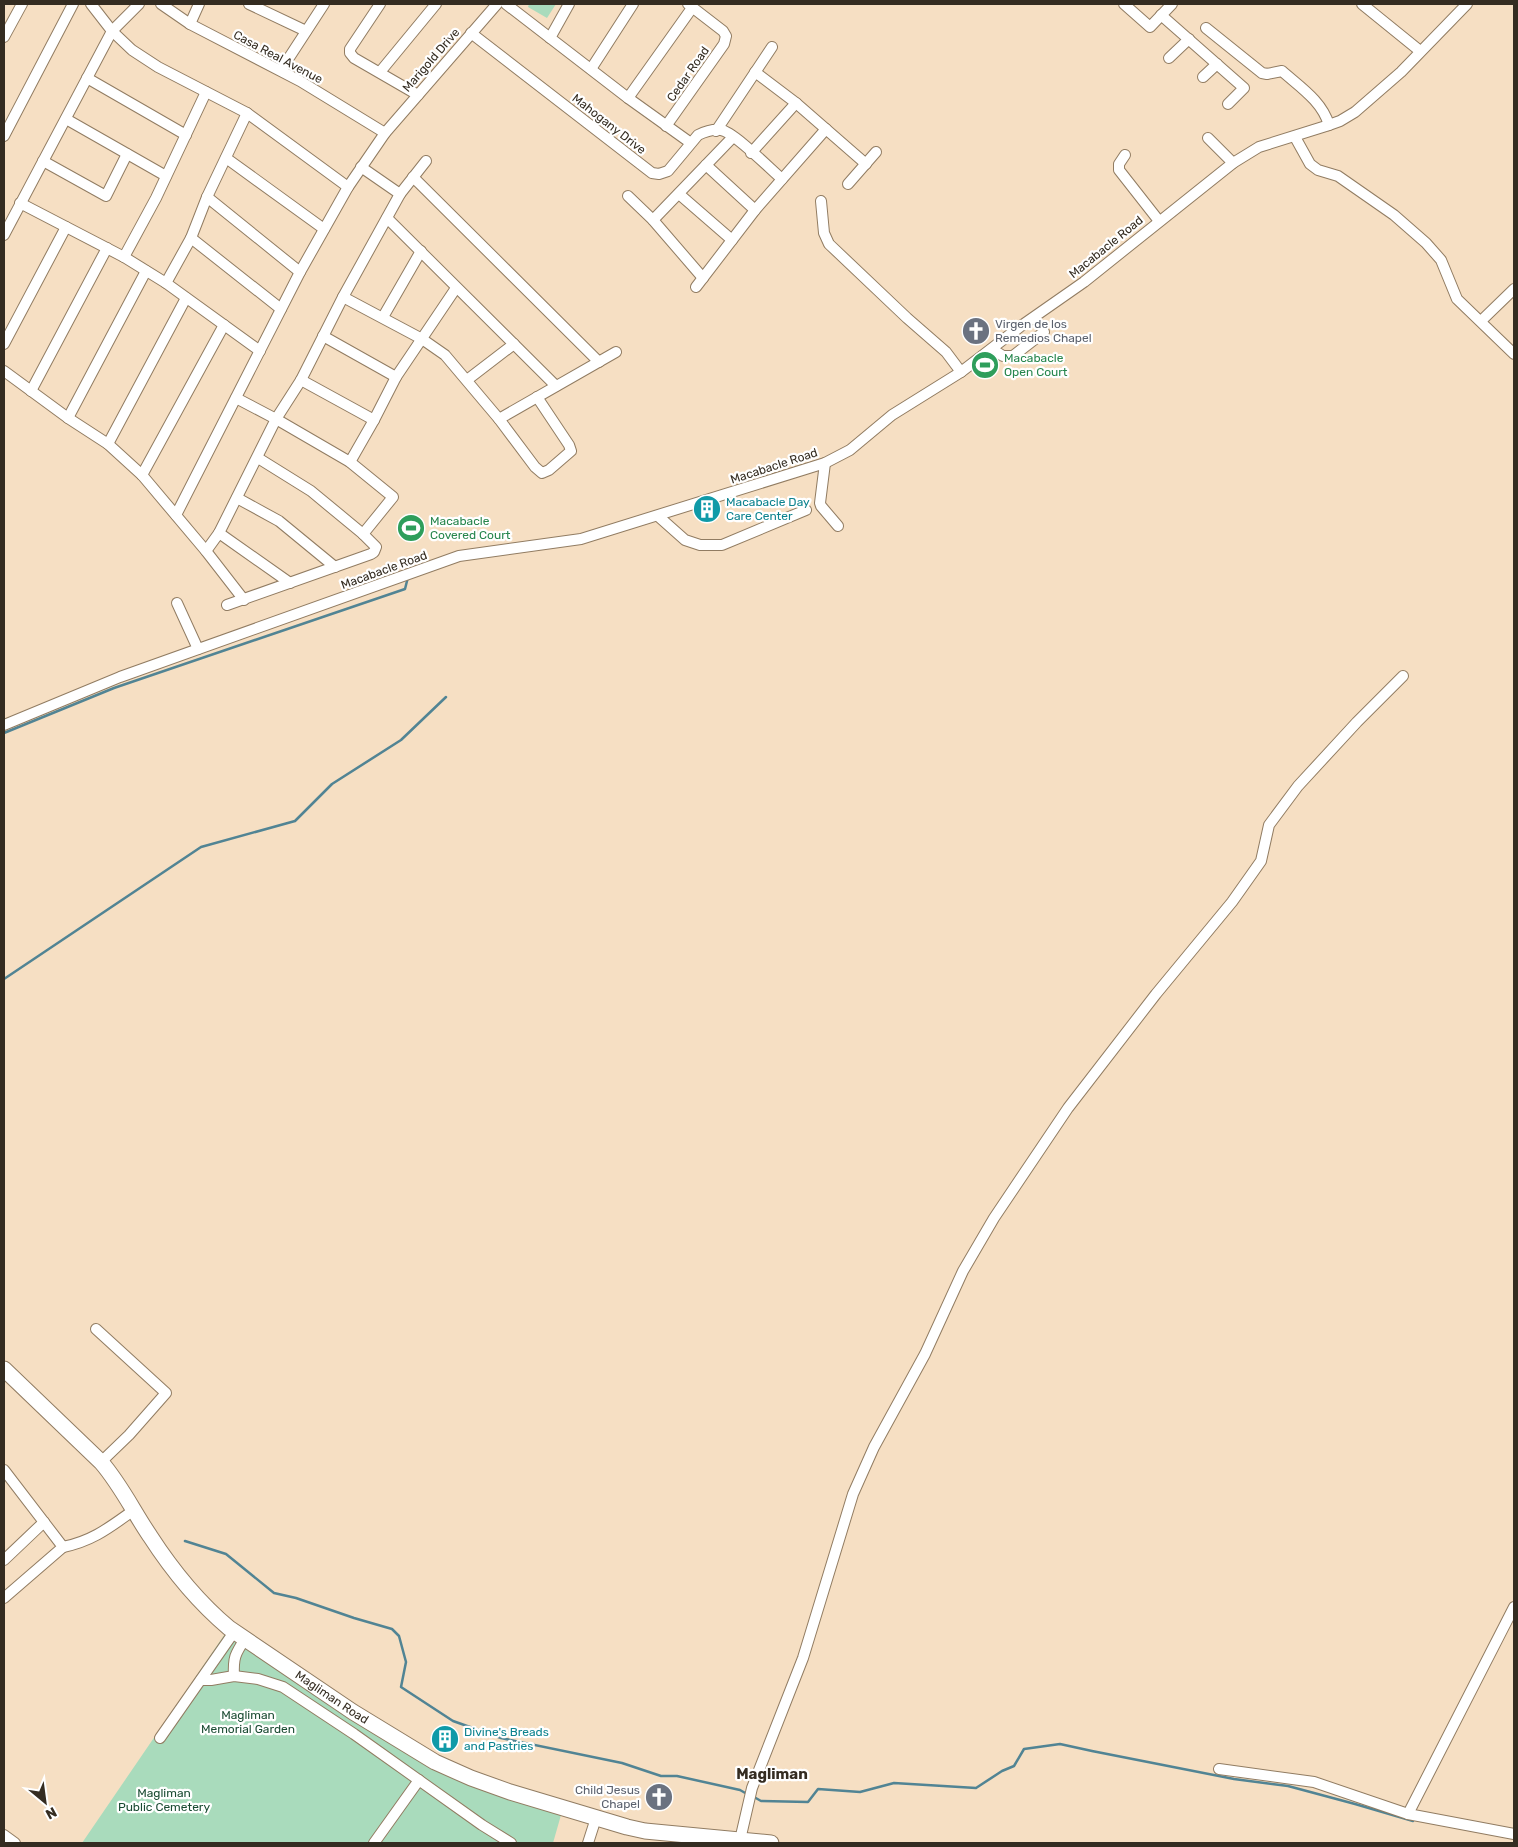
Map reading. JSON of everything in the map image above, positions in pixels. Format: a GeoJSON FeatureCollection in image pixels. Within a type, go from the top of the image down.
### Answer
{"type":"FeatureCollection","features":[{"type":"Feature","properties":{"kind":"street"},"geometry":{"type":"LineString","coordinates":[[4,37],[22,4]]}},
{"type":"Feature","properties":{"kind":"street"},"geometry":{"type":"LineString","coordinates":[[4,136],[73,4]]}},
{"type":"Feature","properties":{"kind":"street"},"geometry":{"type":"LineString","coordinates":[[91,4],[112,31],[132,50],[158,68],[247,113],[348,187]]}},
{"type":"Feature","properties":{"kind":"street"},"geometry":{"type":"LineString","coordinates":[[4,235],[112,31],[139,4]]}},
{"type":"Feature","properties":{"kind":"street","name":"Casa Real Avenue"},"geometry":{"type":"LineString","coordinates":[[160,4],[190,24],[281,70],[385,133]]}},
{"type":"Feature","properties":{"kind":"street"},"geometry":{"type":"LineString","coordinates":[[190,24],[199,4]]}},
{"type":"Feature","properties":{"kind":"street"},"geometry":{"type":"LineString","coordinates":[[249,4],[306,31]]}},
{"type":"Feature","properties":{"kind":"street"},"geometry":{"type":"LineString","coordinates":[[281,70],[324,4]]}},
{"type":"Feature","properties":{"kind":"street"},"geometry":{"type":"LineString","coordinates":[[380,4],[350,49],[350,53],[354,58],[418,95]]}},
{"type":"Feature","properties":{"kind":"street"},"geometry":{"type":"LineString","coordinates":[[380,72],[436,4]]}},
{"type":"Feature","properties":{"kind":"street","name":"Marigold Drive"},"geometry":{"type":"LineString","coordinates":[[176,515],[300,272],[348,187],[385,133],[497,4]]}},
{"type":"Feature","properties":{"kind":"street"},"geometry":{"type":"LineString","coordinates":[[506,4],[628,98],[688,141]]}},
{"type":"Feature","properties":{"kind":"street"},"geometry":{"type":"LineString","coordinates":[[550,38],[569,4]]}},
{"type":"Feature","properties":{"kind":"street"},"geometry":{"type":"LineString","coordinates":[[591,69],[633,4]]}},
{"type":"Feature","properties":{"kind":"street"},"geometry":{"type":"LineString","coordinates":[[1124,4],[1150,27],[1172,4]]}},
{"type":"Feature","properties":{"kind":"street"},"geometry":{"type":"LineString","coordinates":[[1362,4],[1420,51]]}},
{"type":"Feature","properties":{"kind":"street","name":"Macabacle Road"},"geometry":{"type":"LineString","coordinates":[[4,725],[120,677],[459,556],[581,539],[825,463],[850,450],[892,415],[961,372],[1084,282],[1233,163],[1259,147],[1340,121],[1368,103],[1467,4]]}},
{"type":"Feature","properties":{"kind":"street"},"geometry":{"type":"LineString","coordinates":[[628,98],[690,6]]}},
{"type":"Feature","properties":{"kind":"street","name":"Cedar Road"},"geometry":{"type":"LineString","coordinates":[[666,126],[724,44],[726,36],[723,31],[690,6]]}},
{"type":"Feature","properties":{"kind":"street"},"geometry":{"type":"LineString","coordinates":[[1162,14],[1244,88],[1228,104]]}},
{"type":"Feature","properties":{"kind":"street"},"geometry":{"type":"LineString","coordinates":[[1206,28],[1262,73],[1282,72],[1320,105],[1329,125]]}},
{"type":"Feature","properties":{"kind":"street","name":"Mahogany Drive"},"geometry":{"type":"LineString","coordinates":[[471,33],[652,173],[659,174],[668,171],[698,135],[716,130]]}},
{"type":"Feature","properties":{"kind":"street"},"geometry":{"type":"LineString","coordinates":[[1169,58],[1190,40]]}},
{"type":"Feature","properties":{"kind":"street"},"geometry":{"type":"LineString","coordinates":[[772,47],[716,130],[726,132],[733,137],[782,180]]}},
{"type":"Feature","properties":{"kind":"street"},"geometry":{"type":"LineString","coordinates":[[1203,77],[1217,64]]}},
{"type":"Feature","properties":{"kind":"street"},"geometry":{"type":"LineString","coordinates":[[755,72],[796,103],[866,164]]}},
{"type":"Feature","properties":{"kind":"street"},"geometry":{"type":"LineString","coordinates":[[87,78],[186,135]]}},
{"type":"Feature","properties":{"kind":"street"},"geometry":{"type":"LineString","coordinates":[[124,257],[166,176],[206,92]]}},
{"type":"Feature","properties":{"kind":"street"},"geometry":{"type":"LineString","coordinates":[[751,153],[796,103]]}},
{"type":"Feature","properties":{"kind":"street"},"geometry":{"type":"LineString","coordinates":[[166,283],[191,238],[207,197],[247,113]]}},
{"type":"Feature","properties":{"kind":"street"},"geometry":{"type":"LineString","coordinates":[[66,119],[166,176]]}},
{"type":"Feature","properties":{"kind":"street"},"geometry":{"type":"LineString","coordinates":[[696,287],[755,210],[826,130]]}},
{"type":"Feature","properties":{"kind":"street"},"geometry":{"type":"LineString","coordinates":[[653,220],[733,137]]}},
{"type":"Feature","properties":{"kind":"street"},"geometry":{"type":"LineString","coordinates":[[1295,137],[1310,164],[1318,170],[1338,176],[1394,215],[1426,243],[1441,260],[1457,299],[1514,354]]}},
{"type":"Feature","properties":{"kind":"street"},"geometry":{"type":"LineString","coordinates":[[1208,138],[1233,163]]}},
{"type":"Feature","properties":{"kind":"street"},"geometry":{"type":"LineString","coordinates":[[848,184],[876,152]]}},
{"type":"Feature","properties":{"kind":"street"},"geometry":{"type":"LineString","coordinates":[[43,161],[106,196],[127,154]]}},
{"type":"Feature","properties":{"kind":"street"},"geometry":{"type":"LineString","coordinates":[[1125,156],[1119,164],[1119,170],[1159,221]]}},
{"type":"Feature","properties":{"kind":"street"},"geometry":{"type":"LineString","coordinates":[[226,158],[324,229]]}},
{"type":"Feature","properties":{"kind":"street"},"geometry":{"type":"LineString","coordinates":[[206,551],[219,533],[276,419],[301,380],[343,297],[400,194],[426,161]]}},
{"type":"Feature","properties":{"kind":"street"},"geometry":{"type":"LineString","coordinates":[[706,165],[755,210]]}},
{"type":"Feature","properties":{"kind":"street"},"geometry":{"type":"LineString","coordinates":[[361,167],[400,194]]}},
{"type":"Feature","properties":{"kind":"street"},"geometry":{"type":"LineString","coordinates":[[413,177],[598,362]]}},
{"type":"Feature","properties":{"kind":"street"},"geometry":{"type":"LineString","coordinates":[[679,194],[732,240]]}},
{"type":"Feature","properties":{"kind":"street"},"geometry":{"type":"LineString","coordinates":[[628,196],[653,220],[703,278]]}},
{"type":"Feature","properties":{"kind":"street"},"geometry":{"type":"LineString","coordinates":[[207,197],[300,272]]}},
{"type":"Feature","properties":{"kind":"street"},"geometry":{"type":"LineString","coordinates":[[821,200],[824,233],[829,244],[946,352],[961,372]]}},
{"type":"Feature","properties":{"kind":"street"},"geometry":{"type":"LineString","coordinates":[[20,203],[124,257],[166,283],[260,351]]}},
{"type":"Feature","properties":{"kind":"street"},"geometry":{"type":"LineString","coordinates":[[387,218],[556,386]]}},
{"type":"Feature","properties":{"kind":"street"},"geometry":{"type":"LineString","coordinates":[[4,344],[66,226]]}},
{"type":"Feature","properties":{"kind":"street"},"geometry":{"type":"LineString","coordinates":[[191,238],[281,309]]}},
{"type":"Feature","properties":{"kind":"street"},"geometry":{"type":"LineString","coordinates":[[31,391],[107,248]]}},
{"type":"Feature","properties":{"kind":"street"},"geometry":{"type":"LineString","coordinates":[[383,316],[421,251]]}},
{"type":"Feature","properties":{"kind":"street"},"geometry":{"type":"LineString","coordinates":[[68,418],[146,271]]}},
{"type":"Feature","properties":{"kind":"street"},"geometry":{"type":"LineString","coordinates":[[350,462],[396,377],[456,288]]}},
{"type":"Feature","properties":{"kind":"street"},"geometry":{"type":"LineString","coordinates":[[1481,321],[1514,289]]}},
{"type":"Feature","properties":{"kind":"street"},"geometry":{"type":"LineString","coordinates":[[343,297],[383,316],[422,339],[445,356],[499,419],[535,467],[542,472],[549,470],[571,451],[538,397]]}},
{"type":"Feature","properties":{"kind":"street"},"geometry":{"type":"LineString","coordinates":[[108,444],[186,298]]}},
{"type":"Feature","properties":{"kind":"street"},"geometry":{"type":"LineString","coordinates":[[142,475],[224,325]]}},
{"type":"Feature","properties":{"kind":"street"},"geometry":{"type":"LineString","coordinates":[[992,349],[1003,356],[1013,356],[1044,332]]}},
{"type":"Feature","properties":{"kind":"street"},"geometry":{"type":"LineString","coordinates":[[323,336],[396,377]]}},
{"type":"Feature","properties":{"kind":"street"},"geometry":{"type":"LineString","coordinates":[[467,380],[514,344]]}},
{"type":"Feature","properties":{"kind":"street"},"geometry":{"type":"LineString","coordinates":[[499,419],[616,352]]}},
{"type":"Feature","properties":{"kind":"street"},"geometry":{"type":"LineString","coordinates":[[4,370],[68,418],[108,444],[142,475],[206,551],[244,600]]}},
{"type":"Feature","properties":{"kind":"street"},"geometry":{"type":"LineString","coordinates":[[301,380],[374,420]]}},
{"type":"Feature","properties":{"kind":"street"},"geometry":{"type":"LineString","coordinates":[[236,398],[350,462],[393,497],[363,534]]}},
{"type":"Feature","properties":{"kind":"street"},"geometry":{"type":"LineString","coordinates":[[227,605],[374,552],[376,547],[311,491],[258,458]]}},
{"type":"Feature","properties":{"kind":"street"},"geometry":{"type":"LineString","coordinates":[[825,463],[820,506],[838,526]]}},
{"type":"Feature","properties":{"kind":"street"},"geometry":{"type":"LineString","coordinates":[[237,498],[278,521],[335,567]]}},
{"type":"Feature","properties":{"kind":"street"},"geometry":{"type":"LineString","coordinates":[[658,516],[685,540],[700,545],[722,545],[806,510]]}},
{"type":"Feature","properties":{"kind":"street"},"geometry":{"type":"LineString","coordinates":[[219,533],[290,583]]}},
{"type":"Feature","properties":{"kind":"street"},"geometry":{"type":"LineString","coordinates":[[177,603],[198,649]]}},
{"type":"Feature","properties":{"kind":"street"},"geometry":{"type":"LineString","coordinates":[[736,1841],[752,1788],[803,1658],[844,1516],[874,1447],[925,1354],[963,1270],[994,1218],[1068,1108],[1156,994],[1232,902],[1261,862],[1269,825],[1284,804],[1298,786],[1357,722],[1403,676]]}},
{"type":"Feature","properties":{"kind":"street"},"geometry":{"type":"LineString","coordinates":[[96,1329],[166,1393],[129,1436],[101,1462]]}},
{"type":"Feature","properties":{"kind":"street","name":"Magliman Road"},"geometry":{"type":"LineString","coordinates":[[5,1372],[101,1462],[117,1481],[154,1542],[181,1580],[212,1614],[353,1712],[435,1762],[471,1778],[596,1818],[645,1831],[771,1843]]}},
{"type":"Feature","properties":{"kind":"street"},"geometry":{"type":"LineString","coordinates":[[4,1471],[64,1547]]}},
{"type":"Feature","properties":{"kind":"street"},"geometry":{"type":"LineString","coordinates":[[4,1598],[64,1547],[95,1537],[134,1510]]}},
{"type":"Feature","properties":{"kind":"street"},"geometry":{"type":"LineString","coordinates":[[4,1560],[44,1522]]}},
{"type":"Feature","properties":{"kind":"street"},"geometry":{"type":"LineString","coordinates":[[1408,1814],[1514,1607]]}},
{"type":"Feature","properties":{"kind":"street"},"geometry":{"type":"LineString","coordinates":[[234,1676],[233,1660],[240,1635]]}},
{"type":"Feature","properties":{"kind":"street"},"geometry":{"type":"LineString","coordinates":[[160,1738],[201,1680],[240,1635]]}},
{"type":"Feature","properties":{"kind":"street"},"geometry":{"type":"LineString","coordinates":[[201,1680],[234,1676],[258,1679],[284,1686],[482,1825],[511,1843]]}},
{"type":"Feature","properties":{"kind":"street"},"geometry":{"type":"LineString","coordinates":[[1219,1769],[1314,1782],[1408,1814],[1513,1831]]}},
{"type":"Feature","properties":{"kind":"street"},"geometry":{"type":"LineString","coordinates":[[374,1843],[419,1780]]}},
{"type":"Feature","properties":{"kind":"street"},"geometry":{"type":"LineString","coordinates":[[588,1843],[596,1818]]}},
{"type":"Feature","properties":{"kind":"street"},"geometry":{"type":"LineString","coordinates":[[4,1835],[15,1843]]}},
{"type":"Feature","properties":{"kind":"green space"},"geometry":{"type":"Polygon","coordinates":[[[529,4],[556,4],[547,18],[528,7],[529,4]]]}},
{"type":"Feature","properties":{"kind":"green space","name":"Macabacle Open Court"},"geometry":{"type":"Polygon","coordinates":[[[993,352],[999,363],[977,377],[970,367],[993,352]]]}},
{"type":"Feature","properties":{"kind":"green space","name":"Magliman Memorial Garden"},"geometry":{"type":"Polygon","coordinates":[[[229,1628],[435,1762],[563,1808],[553,1843],[82,1843],[229,1628]]]}},
{"type":"Feature","properties":{"kind":"waterway"},"geometry":{"type":"LineString","coordinates":[[4,733],[114,688],[405,589],[408,577]]}},
{"type":"Feature","properties":{"kind":"waterway"},"geometry":{"type":"LineString","coordinates":[[4,979],[201,847],[295,821],[332,784],[401,740],[446,697]]}},
{"type":"Feature","properties":{"kind":"waterway"},"geometry":{"type":"LineString","coordinates":[[185,1541],[226,1554],[274,1593],[296,1598],[392,1629],[399,1636],[406,1662],[401,1687],[453,1721],[501,1738],[622,1763],[661,1776],[677,1776],[740,1790],[747,1794]]}},
{"type":"Feature","properties":{"kind":"waterway"},"geometry":{"type":"LineString","coordinates":[[754,1797],[761,1801],[808,1802],[818,1789],[860,1792],[894,1783],[976,1788],[1002,1771],[1014,1766],[1024,1749],[1060,1744],[1234,1779],[1288,1786],[1413,1821]]}},
{"type":"Feature","properties":{"kind":"place","name":"Virgen de los Remedios Chapel"},"geometry":{"type":"Point","coordinates":[976,331]}},
{"type":"Feature","properties":{"kind":"place","name":"Macabacle Open Court"},"geometry":{"type":"Point","coordinates":[985,365]}},
{"type":"Feature","properties":{"kind":"place","name":"Macabacle Day Care Center"},"geometry":{"type":"Point","coordinates":[707,509]}},
{"type":"Feature","properties":{"kind":"place","name":"Macabacle Covered Court"},"geometry":{"type":"Point","coordinates":[411,528]}},
{"type":"Feature","properties":{"kind":"place","name":"Divine's Breads and Pastries"},"geometry":{"type":"Point","coordinates":[445,1739]}},
{"type":"Feature","properties":{"kind":"place","name":"Child Jesus Chapel"},"geometry":{"type":"Point","coordinates":[659,1797]}},
{"type":"Feature","properties":{"kind":"district","name":"Magliman"},"geometry":{"type":"Point","coordinates":[772,1774]}},
{"type":"Feature","properties":{"kind":"park label","name":"Magliman Public Cemetery"},"geometry":{"type":"Point","coordinates":[164,1800]}}]}
